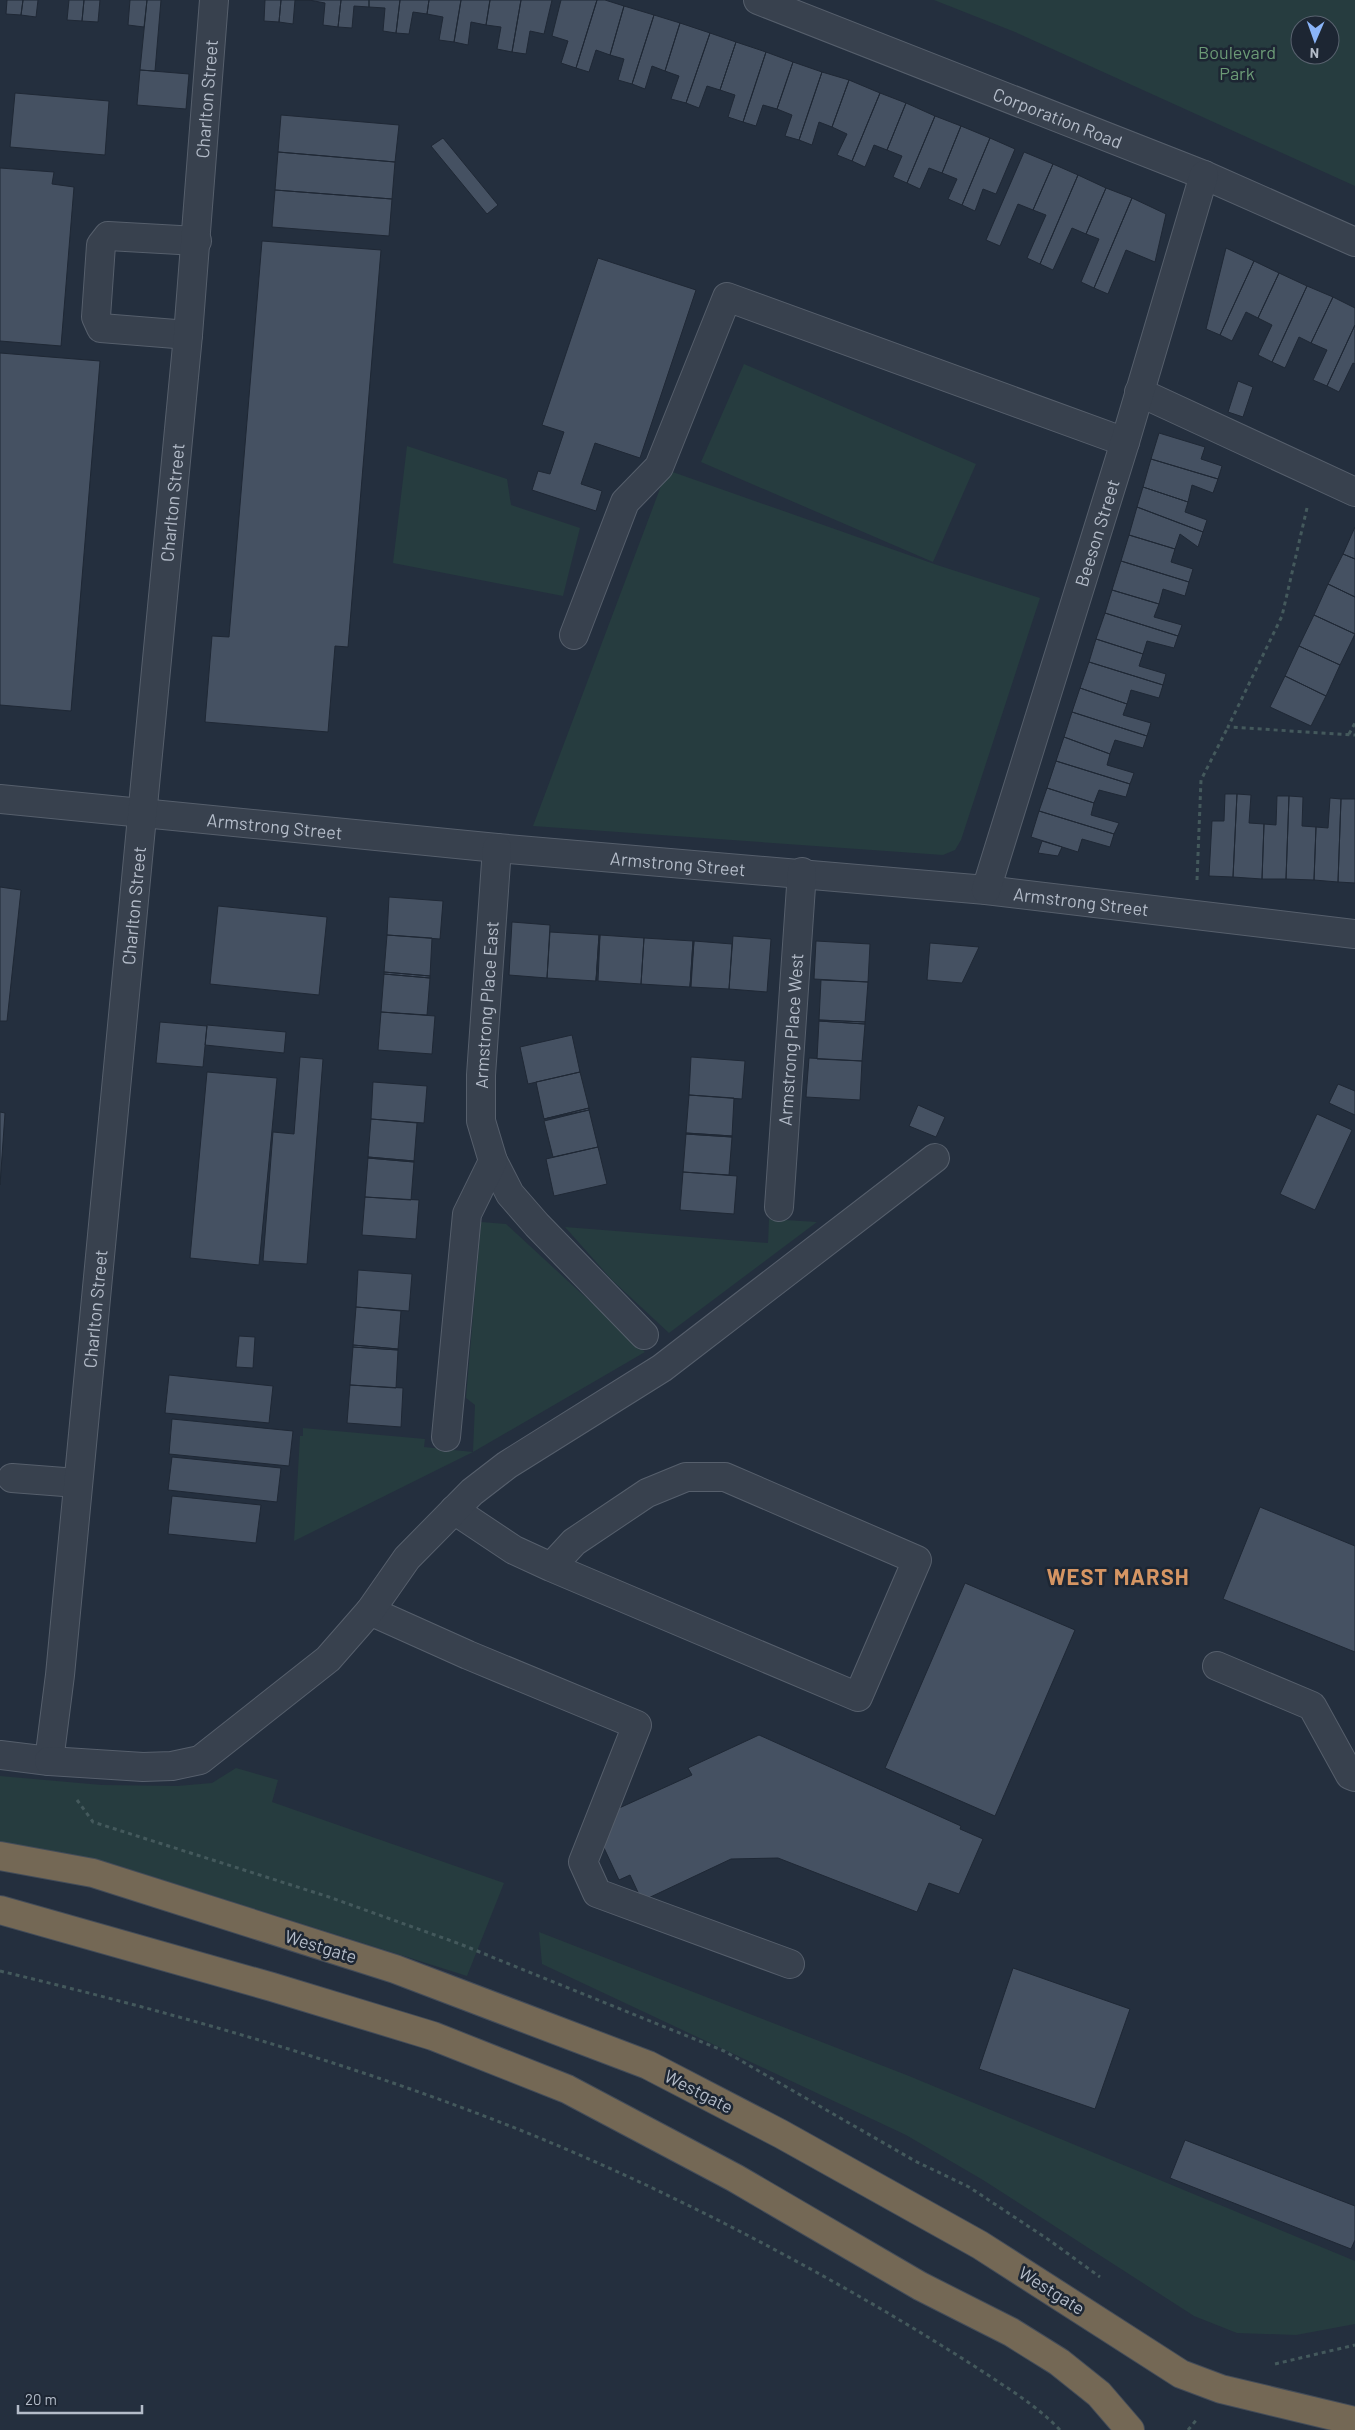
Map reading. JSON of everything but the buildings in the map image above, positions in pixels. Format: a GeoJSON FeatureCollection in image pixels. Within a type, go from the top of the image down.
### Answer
{"type":"FeatureCollection","features":[{"type":"Feature","properties":{"kind":"highway","name":"Westgate"},"geometry":{"type":"LineString","coordinates":[[0,1856],[93,1873],[395,1969],[648,2065],[781,2134],[980,2245],[1181,2374],[1221,2389],[1355,2421]]}},
{"type":"Feature","properties":{"kind":"highway"},"geometry":{"type":"LineString","coordinates":[[0,1910],[262,1984],[432,2036],[567,2089],[735,2178],[920,2286],[1010,2332],[1060,2362],[1099,2394],[1130,2430]]}},
{"type":"Feature","properties":{"kind":"highway"},"geometry":{"type":"LineString","coordinates":[[1336,2430],[1355,2421]]}},
{"type":"Feature","properties":{"kind":"street","name":"Charlton Street"},"geometry":{"type":"LineString","coordinates":[[49,1761],[60,1675],[77,1483],[144,813],[197,241],[214,0]]}},
{"type":"Feature","properties":{"kind":"street","name":"Corporation Road"},"geometry":{"type":"LineString","coordinates":[[758,0],[1204,175],[1355,242]]}},
{"type":"Feature","properties":{"kind":"street","name":"Beeson Street"},"geometry":{"type":"LineString","coordinates":[[986,890],[1125,442],[1138,392],[1204,175]]}},
{"type":"Feature","properties":{"kind":"street"},"geometry":{"type":"LineString","coordinates":[[188,335],[101,328],[96,317],[101,245],[108,236],[197,241]]}},
{"type":"Feature","properties":{"kind":"street"},"geometry":{"type":"LineString","coordinates":[[574,635],[625,502],[659,466],[727,297],[1125,442]]}},
{"type":"Feature","properties":{"kind":"street"},"geometry":{"type":"LineString","coordinates":[[1138,392],[1355,492]]}},
{"type":"Feature","properties":{"kind":"street","name":"Armstrong Street"},"geometry":{"type":"LineString","coordinates":[[0,799],[497,848],[802,872],[986,890],[1355,934]]}},
{"type":"Feature","properties":{"kind":"street","name":"Armstrong Place East"},"geometry":{"type":"LineString","coordinates":[[497,848],[481,1075],[481,1121],[493,1161],[510,1194],[537,1225],[644,1335]]}},
{"type":"Feature","properties":{"kind":"street","name":"Armstrong Place West"},"geometry":{"type":"LineString","coordinates":[[780,1206],[802,872]]}},
{"type":"Feature","properties":{"kind":"street"},"geometry":{"type":"LineString","coordinates":[[0,1755],[49,1761],[143,1767],[172,1766],[200,1760],[328,1659],[370,1612],[407,1558],[472,1492],[507,1465],[670,1362],[935,1158]]}},
{"type":"Feature","properties":{"kind":"street"},"geometry":{"type":"LineString","coordinates":[[446,1437],[467,1214],[493,1161]]}},
{"type":"Feature","properties":{"kind":"street"},"geometry":{"type":"LineString","coordinates":[[454,1510],[514,1550],[550,1567],[858,1697],[918,1560],[725,1476],[686,1477],[647,1493],[574,1542],[550,1567]]}},
{"type":"Feature","properties":{"kind":"street"},"geometry":{"type":"LineString","coordinates":[[12,1478],[77,1483]]}},
{"type":"Feature","properties":{"kind":"street"},"geometry":{"type":"LineString","coordinates":[[370,1612],[468,1656],[637,1725],[583,1862],[597,1893],[790,1964]]}},
{"type":"Feature","properties":{"kind":"street"},"geometry":{"type":"LineString","coordinates":[[1217,1666],[1312,1706],[1350,1775],[1355,1777]]}},
{"type":"Feature","properties":{"kind":"path"},"geometry":{"type":"LineString","coordinates":[[1196,915],[1201,780],[1282,616],[1315,474]]}},
{"type":"Feature","properties":{"kind":"path"},"geometry":{"type":"LineString","coordinates":[[1349,734],[1355,723]]}},
{"type":"Feature","properties":{"kind":"path"},"geometry":{"type":"LineString","coordinates":[[1228,727],[1355,735]]}},
{"type":"Feature","properties":{"kind":"path"},"geometry":{"type":"LineString","coordinates":[[0,1971],[134,2003],[346,2068],[520,2130],[687,2205],[812,2269],[946,2347],[1041,2411],[1060,2430]]}},
{"type":"Feature","properties":{"kind":"green space","name":"Boulevard Park"},"geometry":{"type":"Polygon","coordinates":[[[934,0],[1355,0],[1355,186],[1015,32],[934,0]]]}},
{"type":"Feature","properties":{"kind":"green space"},"geometry":{"type":"Polygon","coordinates":[[[744,364],[976,464],[933,562],[701,462],[744,364]]]}},
{"type":"Feature","properties":{"kind":"green space"},"geometry":{"type":"Polygon","coordinates":[[[407,446],[507,479],[511,505],[580,528],[563,596],[393,563],[407,446]]]}},
{"type":"Feature","properties":{"kind":"green space"},"geometry":{"type":"Polygon","coordinates":[[[667,470],[937,565],[1040,598],[961,840],[955,850],[943,855],[533,826],[667,470]]]}},
{"type":"Feature","properties":{"kind":"green space"},"geometry":{"type":"Polygon","coordinates":[[[769,1219],[817,1222],[669,1333],[612,1280],[565,1227],[768,1243],[769,1219]]]}},
{"type":"Feature","properties":{"kind":"green space"},"geometry":{"type":"Polygon","coordinates":[[[481,1222],[506,1224],[645,1352],[473,1452],[475,1405],[466,1398],[481,1222]]]}},
{"type":"Feature","properties":{"kind":"green space"},"geometry":{"type":"Polygon","coordinates":[[[303,1428],[425,1439],[424,1447],[473,1452],[294,1541],[300,1436],[303,1436],[303,1428]]]}},
{"type":"Feature","properties":{"kind":"green space"},"geometry":{"type":"Polygon","coordinates":[[[236,1768],[278,1780],[272,1802],[504,1883],[467,1976],[110,1863],[0,1842],[0,1776],[102,1785],[177,1786],[212,1783],[236,1768]]]}},
{"type":"Feature","properties":{"kind":"green space"},"geometry":{"type":"Polygon","coordinates":[[[539,1932],[909,2076],[1355,2261],[1355,2324],[1296,2335],[1237,2333],[1194,2316],[983,2180],[906,2135],[542,1964],[539,1932]]]}},
{"type":"Feature","properties":{"kind":"district","name":"WEST MARSH"},"geometry":{"type":"Point","coordinates":[1118,1576]}}]}
